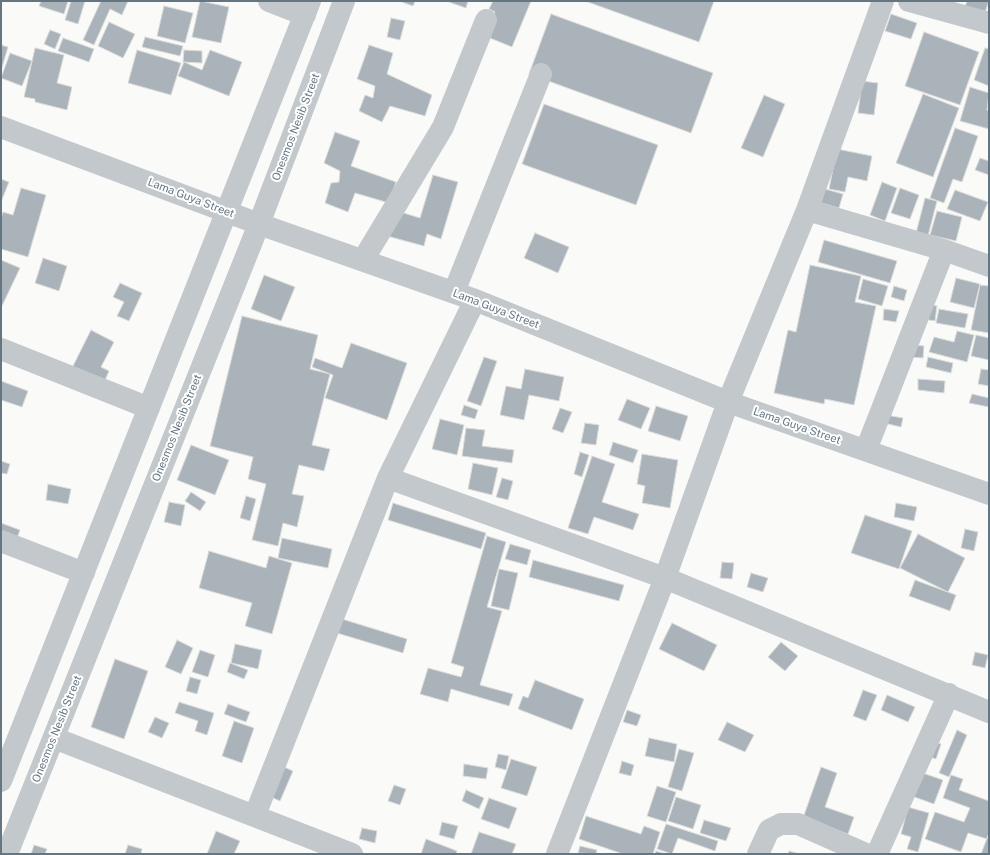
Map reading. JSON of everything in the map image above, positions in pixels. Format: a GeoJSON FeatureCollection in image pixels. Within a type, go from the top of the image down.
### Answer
{"type":"FeatureCollection","features":[{"type":"Feature","properties":{"kind":"street"},"geometry":{"type":"LineString","coordinates":[[1,781],[308,8],[269,1]]}},
{"type":"Feature","properties":{"kind":"street","name":"Onesmos Nesib Street"},"geometry":{"type":"LineString","coordinates":[[7,854],[259,224],[344,1]]}},
{"type":"Feature","properties":{"kind":"street"},"geometry":{"type":"LineString","coordinates":[[557,854],[665,578],[728,402],[807,210],[883,1]]}},
{"type":"Feature","properties":{"kind":"street"},"geometry":{"type":"LineString","coordinates":[[909,1],[989,23]]}},
{"type":"Feature","properties":{"kind":"street"},"geometry":{"type":"LineString","coordinates":[[363,260],[443,127],[486,20]]}},
{"type":"Feature","properties":{"kind":"street"},"geometry":{"type":"LineString","coordinates":[[454,292],[541,74]]}},
{"type":"Feature","properties":{"kind":"street","name":"Lama Guya Street"},"geometry":{"type":"LineString","coordinates":[[1,127],[259,224],[454,292],[728,402],[989,494]]}},
{"type":"Feature","properties":{"kind":"street"},"geometry":{"type":"LineString","coordinates":[[807,210],[987,261]]}},
{"type":"Feature","properties":{"kind":"street"},"geometry":{"type":"LineString","coordinates":[[866,450],[944,250]]}},
{"type":"Feature","properties":{"kind":"street"},"geometry":{"type":"LineString","coordinates":[[255,816],[388,478],[474,300]]}},
{"type":"Feature","properties":{"kind":"street"},"geometry":{"type":"LineString","coordinates":[[1,349],[149,408]]}},
{"type":"Feature","properties":{"kind":"street"},"geometry":{"type":"LineString","coordinates":[[388,478],[665,578],[949,694],[989,712]]}},
{"type":"Feature","properties":{"kind":"street"},"geometry":{"type":"LineString","coordinates":[[1,541],[84,573]]}},
{"type":"Feature","properties":{"kind":"street"},"geometry":{"type":"LineString","coordinates":[[877,854],[949,694]]}},
{"type":"Feature","properties":{"kind":"street"},"geometry":{"type":"LineString","coordinates":[[54,738],[352,854]]}},
{"type":"Feature","properties":{"kind":"street"},"geometry":{"type":"LineString","coordinates":[[758,854],[769,830],[781,824],[798,824],[866,854]]}},
{"type":"Feature","properties":{"kind":"building"},"geometry":{"type":"Polygon","coordinates":[[[41,1],[68,1],[64,14],[39,6],[41,1]]]}},
{"type":"Feature","properties":{"kind":"building"},"geometry":{"type":"Polygon","coordinates":[[[71,1],[85,1],[78,24],[65,20],[71,1]]]}},
{"type":"Feature","properties":{"kind":"building"},"geometry":{"type":"Polygon","coordinates":[[[101,1],[128,1],[122,15],[110,9],[94,45],[83,40],[101,1]]]}},
{"type":"Feature","properties":{"kind":"building"},"geometry":{"type":"Polygon","coordinates":[[[200,1],[229,7],[221,43],[192,37],[200,1]]]}},
{"type":"Feature","properties":{"kind":"building"},"geometry":{"type":"Polygon","coordinates":[[[399,1],[415,1],[413,6],[399,1]]]}},
{"type":"Feature","properties":{"kind":"building"},"geometry":{"type":"Polygon","coordinates":[[[446,1],[468,1],[466,8],[446,1]]]}},
{"type":"Feature","properties":{"kind":"building"},"geometry":{"type":"Polygon","coordinates":[[[493,1],[531,1],[512,47],[485,36],[495,12],[489,9],[493,1]]]}},
{"type":"Feature","properties":{"kind":"building"},"geometry":{"type":"Polygon","coordinates":[[[585,1],[714,1],[699,42],[585,1]]]}},
{"type":"Feature","properties":{"kind":"building"},"geometry":{"type":"Polygon","coordinates":[[[967,1],[989,1],[984,15],[964,9],[967,1]]]}},
{"type":"Feature","properties":{"kind":"building"},"geometry":{"type":"Polygon","coordinates":[[[164,6],[193,13],[185,43],[157,36],[164,6]]]}},
{"type":"Feature","properties":{"kind":"building"},"geometry":{"type":"Polygon","coordinates":[[[551,14],[713,73],[691,133],[529,74],[551,14]]]}},
{"type":"Feature","properties":{"kind":"building"},"geometry":{"type":"Polygon","coordinates":[[[891,14],[917,23],[911,39],[885,31],[891,14]]]}},
{"type":"Feature","properties":{"kind":"building"},"geometry":{"type":"Polygon","coordinates":[[[391,18],[405,21],[400,40],[387,37],[391,18]]]}},
{"type":"Feature","properties":{"kind":"building"},"geometry":{"type":"Polygon","coordinates":[[[109,22],[135,34],[123,58],[98,46],[109,22]]]}},
{"type":"Feature","properties":{"kind":"building"},"geometry":{"type":"Polygon","coordinates":[[[50,30],[61,34],[55,49],[44,44],[50,30]]]}},
{"type":"Feature","properties":{"kind":"building"},"geometry":{"type":"Polygon","coordinates":[[[924,32],[979,52],[960,105],[905,86],[924,32]]]}},
{"type":"Feature","properties":{"kind":"building"},"geometry":{"type":"Polygon","coordinates":[[[145,37],[183,46],[180,56],[142,47],[145,37]]]}},
{"type":"Feature","properties":{"kind":"building"},"geometry":{"type":"Polygon","coordinates":[[[63,38],[94,49],[89,62],[58,51],[63,38]]]}},
{"type":"Feature","properties":{"kind":"building"},"geometry":{"type":"Polygon","coordinates":[[[1,45],[8,47],[1,71],[1,45]]]}},
{"type":"Feature","properties":{"kind":"building"},"geometry":{"type":"Polygon","coordinates":[[[369,45],[393,53],[387,74],[432,95],[425,116],[390,106],[382,122],[359,111],[365,95],[373,98],[375,86],[357,79],[369,45]]]}},
{"type":"Feature","properties":{"kind":"building"},"geometry":{"type":"Polygon","coordinates":[[[35,48],[64,55],[57,83],[72,87],[67,110],[35,102],[35,99],[24,97],[35,48]]]}},
{"type":"Feature","properties":{"kind":"building"},"geometry":{"type":"Polygon","coordinates":[[[985,48],[989,49],[989,86],[974,80],[985,48]]]}},
{"type":"Feature","properties":{"kind":"building"},"geometry":{"type":"Polygon","coordinates":[[[137,50],[181,63],[171,95],[128,83],[137,50]]]}},
{"type":"Feature","properties":{"kind":"building"},"geometry":{"type":"Polygon","coordinates":[[[184,50],[202,51],[202,63],[183,62],[184,50]]]}},
{"type":"Feature","properties":{"kind":"building"},"geometry":{"type":"Polygon","coordinates":[[[210,50],[242,62],[229,96],[178,76],[184,62],[202,70],[210,50]]]}},
{"type":"Feature","properties":{"kind":"building"},"geometry":{"type":"Polygon","coordinates":[[[10,53],[32,61],[22,86],[1,78],[10,53]]]}},
{"type":"Feature","properties":{"kind":"building"},"geometry":{"type":"Polygon","coordinates":[[[862,81],[878,83],[874,115],[858,113],[862,81]]]}},
{"type":"Feature","properties":{"kind":"building"},"geometry":{"type":"Polygon","coordinates":[[[970,87],[989,93],[987,110],[989,111],[989,129],[960,121],[970,87]]]}},
{"type":"Feature","properties":{"kind":"building"},"geometry":{"type":"Polygon","coordinates":[[[923,94],[959,108],[933,177],[896,163],[923,94]]]}},
{"type":"Feature","properties":{"kind":"building"},"geometry":{"type":"Polygon","coordinates":[[[764,95],[785,104],[763,157],[741,148],[764,95]]]}},
{"type":"Feature","properties":{"kind":"building"},"geometry":{"type":"Polygon","coordinates":[[[544,104],[658,145],[636,205],[522,164],[544,104]]]}},
{"type":"Feature","properties":{"kind":"building"},"geometry":{"type":"Polygon","coordinates":[[[955,128],[978,136],[962,182],[953,179],[944,203],[930,198],[955,128]]]}},
{"type":"Feature","properties":{"kind":"building"},"geometry":{"type":"Polygon","coordinates":[[[335,132],[360,141],[351,166],[396,182],[389,203],[355,193],[348,212],[325,203],[331,183],[339,182],[340,171],[324,163],[335,132]]]}},
{"type":"Feature","properties":{"kind":"building"},"geometry":{"type":"Polygon","coordinates":[[[837,149],[872,156],[867,181],[848,177],[845,192],[829,189],[837,149]]]}},
{"type":"Feature","properties":{"kind":"building"},"geometry":{"type":"Polygon","coordinates":[[[980,158],[989,161],[989,175],[975,170],[980,158]]]}},
{"type":"Feature","properties":{"kind":"building"},"geometry":{"type":"Polygon","coordinates":[[[433,175],[458,182],[441,239],[427,234],[424,246],[387,236],[394,210],[420,218],[433,175]]]}},
{"type":"Feature","properties":{"kind":"building"},"geometry":{"type":"Polygon","coordinates":[[[1,179],[9,182],[1,202],[1,179]]]}},
{"type":"Feature","properties":{"kind":"building"},"geometry":{"type":"Polygon","coordinates":[[[882,182],[897,188],[885,221],[870,215],[882,182]]]}},
{"type":"Feature","properties":{"kind":"building"},"geometry":{"type":"Polygon","coordinates":[[[21,188],[46,195],[28,257],[1,249],[1,218],[3,212],[13,215],[21,188]]]}},
{"type":"Feature","properties":{"kind":"building"},"geometry":{"type":"Polygon","coordinates":[[[900,188],[919,195],[910,219],[891,213],[900,188]]]}},
{"type":"Feature","properties":{"kind":"building"},"geometry":{"type":"Polygon","coordinates":[[[825,189],[843,194],[839,208],[821,203],[825,189]]]}},
{"type":"Feature","properties":{"kind":"building"},"geometry":{"type":"Polygon","coordinates":[[[955,190],[988,202],[980,221],[947,209],[955,190]]]}},
{"type":"Feature","properties":{"kind":"building"},"geometry":{"type":"Polygon","coordinates":[[[925,198],[937,201],[928,236],[916,233],[925,198]]]}},
{"type":"Feature","properties":{"kind":"building"},"geometry":{"type":"Polygon","coordinates":[[[937,211],[962,217],[956,241],[930,235],[937,211]]]}},
{"type":"Feature","properties":{"kind":"building"},"geometry":{"type":"Polygon","coordinates":[[[535,233],[569,247],[558,273],[524,258],[535,233]]]}},
{"type":"Feature","properties":{"kind":"building"},"geometry":{"type":"Polygon","coordinates":[[[824,240],[897,261],[890,283],[818,262],[824,240]]]}},
{"type":"Feature","properties":{"kind":"building"},"geometry":{"type":"Polygon","coordinates":[[[43,258],[67,266],[59,291],[35,283],[43,258]]]}},
{"type":"Feature","properties":{"kind":"building"},"geometry":{"type":"Polygon","coordinates":[[[1,260],[20,268],[1,308],[1,260]]]}},
{"type":"Feature","properties":{"kind":"building"},"geometry":{"type":"Polygon","coordinates":[[[810,265],[861,276],[855,302],[876,306],[854,405],[825,399],[824,404],[774,393],[788,330],[796,332],[810,265]]]}},
{"type":"Feature","properties":{"kind":"building"},"geometry":{"type":"Polygon","coordinates":[[[264,275],[295,287],[281,321],[251,309],[264,275]]]}},
{"type":"Feature","properties":{"kind":"building"},"geometry":{"type":"Polygon","coordinates":[[[956,278],[980,284],[974,308],[950,302],[956,278]]]}},
{"type":"Feature","properties":{"kind":"building"},"geometry":{"type":"Polygon","coordinates":[[[863,279],[888,286],[882,306],[858,299],[863,279]]]}},
{"type":"Feature","properties":{"kind":"building"},"geometry":{"type":"Polygon","coordinates":[[[120,283],[142,293],[129,321],[117,316],[124,302],[113,297],[120,283]]]}},
{"type":"Feature","properties":{"kind":"building"},"geometry":{"type":"Polygon","coordinates":[[[980,285],[989,286],[989,333],[971,330],[980,285]]]}},
{"type":"Feature","properties":{"kind":"building"},"geometry":{"type":"Polygon","coordinates":[[[894,286],[907,290],[904,301],[891,297],[894,286]]]}},
{"type":"Feature","properties":{"kind":"building"},"geometry":{"type":"Polygon","coordinates":[[[925,304],[937,306],[935,321],[923,319],[925,304]]]}},
{"type":"Feature","properties":{"kind":"building"},"geometry":{"type":"Polygon","coordinates":[[[884,309],[899,311],[896,322],[883,320],[884,309]]]}},
{"type":"Feature","properties":{"kind":"building"},"geometry":{"type":"Polygon","coordinates":[[[939,309],[968,314],[965,328],[936,323],[939,309]]]}},
{"type":"Feature","properties":{"kind":"building"},"geometry":{"type":"Polygon","coordinates":[[[242,316],[318,335],[310,369],[330,374],[312,445],[330,449],[324,471],[299,465],[292,494],[304,496],[297,527],[283,523],[278,546],[252,540],[266,484],[248,479],[253,457],[210,446],[242,316]]]}},
{"type":"Feature","properties":{"kind":"building"},"geometry":{"type":"Polygon","coordinates":[[[91,330],[114,342],[101,367],[109,371],[103,385],[71,370],[91,330]]]}},
{"type":"Feature","properties":{"kind":"building"},"geometry":{"type":"Polygon","coordinates":[[[957,331],[974,335],[967,362],[929,352],[934,337],[954,342],[957,331]]]}},
{"type":"Feature","properties":{"kind":"building"},"geometry":{"type":"Polygon","coordinates":[[[976,335],[989,338],[989,360],[971,356],[976,335]]]}},
{"type":"Feature","properties":{"kind":"building"},"geometry":{"type":"Polygon","coordinates":[[[351,343],[407,363],[387,420],[325,398],[333,375],[312,367],[315,358],[342,368],[351,343]]]}},
{"type":"Feature","properties":{"kind":"building"},"geometry":{"type":"Polygon","coordinates":[[[912,345],[924,346],[923,358],[910,357],[912,345]]]}},
{"type":"Feature","properties":{"kind":"building"},"geometry":{"type":"Polygon","coordinates":[[[484,357],[497,361],[481,406],[467,401],[484,357]]]}},
{"type":"Feature","properties":{"kind":"building"},"geometry":{"type":"Polygon","coordinates":[[[928,357],[953,363],[951,373],[926,367],[928,357]]]}},
{"type":"Feature","properties":{"kind":"building"},"geometry":{"type":"Polygon","coordinates":[[[525,369],[564,377],[559,401],[529,395],[524,420],[500,415],[506,386],[521,389],[525,369]]]}},
{"type":"Feature","properties":{"kind":"building"},"geometry":{"type":"Polygon","coordinates":[[[981,369],[989,370],[989,386],[978,384],[981,369]]]}},
{"type":"Feature","properties":{"kind":"building"},"geometry":{"type":"Polygon","coordinates":[[[918,379],[945,381],[944,393],[918,390],[918,379]]]}},
{"type":"Feature","properties":{"kind":"building"},"geometry":{"type":"Polygon","coordinates":[[[1,381],[28,391],[22,407],[1,400],[1,381]]]}},
{"type":"Feature","properties":{"kind":"building"},"geometry":{"type":"Polygon","coordinates":[[[972,394],[989,398],[989,407],[969,403],[972,394]]]}},
{"type":"Feature","properties":{"kind":"building"},"geometry":{"type":"Polygon","coordinates":[[[627,399],[650,408],[641,429],[618,420],[627,399]]]}},
{"type":"Feature","properties":{"kind":"building"},"geometry":{"type":"Polygon","coordinates":[[[464,405],[478,410],[475,419],[461,415],[464,405]]]}},
{"type":"Feature","properties":{"kind":"building"},"geometry":{"type":"Polygon","coordinates":[[[656,406],[688,416],[680,441],[648,431],[656,406]]]}},
{"type":"Feature","properties":{"kind":"building"},"geometry":{"type":"Polygon","coordinates":[[[560,408],[572,412],[563,433],[552,429],[560,408]]]}},
{"type":"Feature","properties":{"kind":"building"},"geometry":{"type":"Polygon","coordinates":[[[886,415],[903,418],[901,427],[884,423],[886,415]]]}},
{"type":"Feature","properties":{"kind":"building"},"geometry":{"type":"Polygon","coordinates":[[[440,419],[464,425],[457,455],[432,449],[440,419]]]}},
{"type":"Feature","properties":{"kind":"building"},"geometry":{"type":"Polygon","coordinates":[[[585,423],[599,425],[596,445],[581,443],[585,423]]]}},
{"type":"Feature","properties":{"kind":"building"},"geometry":{"type":"Polygon","coordinates":[[[466,428],[485,430],[482,446],[514,450],[512,463],[462,456],[466,428]]]}},
{"type":"Feature","properties":{"kind":"building"},"geometry":{"type":"Polygon","coordinates":[[[613,442],[638,450],[633,463],[609,455],[613,442]]]}},
{"type":"Feature","properties":{"kind":"building"},"geometry":{"type":"Polygon","coordinates":[[[191,445],[229,460],[215,495],[177,480],[191,445]]]}},
{"type":"Feature","properties":{"kind":"building"},"geometry":{"type":"Polygon","coordinates":[[[580,452],[589,455],[582,477],[574,474],[580,452]]]}},
{"type":"Feature","properties":{"kind":"building"},"geometry":{"type":"Polygon","coordinates":[[[642,454],[678,460],[670,508],[642,503],[645,486],[637,484],[642,454]]]}},
{"type":"Feature","properties":{"kind":"building"},"geometry":{"type":"Polygon","coordinates":[[[592,456],[615,464],[602,502],[639,514],[633,530],[594,517],[588,534],[568,528],[592,456]]]}},
{"type":"Feature","properties":{"kind":"building"},"geometry":{"type":"Polygon","coordinates":[[[1,461],[10,464],[7,474],[1,473],[1,461]]]}},
{"type":"Feature","properties":{"kind":"building"},"geometry":{"type":"Polygon","coordinates":[[[473,463],[498,468],[492,495],[468,489],[473,463]]]}},
{"type":"Feature","properties":{"kind":"building"},"geometry":{"type":"Polygon","coordinates":[[[502,478],[513,481],[508,500],[496,497],[502,478]]]}},
{"type":"Feature","properties":{"kind":"building"},"geometry":{"type":"Polygon","coordinates":[[[48,484],[71,489],[68,504],[46,500],[48,484]]]}},
{"type":"Feature","properties":{"kind":"building"},"geometry":{"type":"Polygon","coordinates":[[[191,492],[206,502],[200,511],[185,501],[191,492]]]}},
{"type":"Feature","properties":{"kind":"building"},"geometry":{"type":"Polygon","coordinates":[[[246,496],[256,499],[250,521],[240,518],[246,496]]]}},
{"type":"Feature","properties":{"kind":"building"},"geometry":{"type":"Polygon","coordinates":[[[169,502],[185,505],[181,526],[164,522],[169,502]]]}},
{"type":"Feature","properties":{"kind":"building"},"geometry":{"type":"Polygon","coordinates":[[[393,503],[486,533],[481,549],[388,520],[393,503]]]}},
{"type":"Feature","properties":{"kind":"building"},"geometry":{"type":"Polygon","coordinates":[[[896,503],[917,507],[914,521],[894,517],[896,503]]]}},
{"type":"Feature","properties":{"kind":"building"},"geometry":{"type":"Polygon","coordinates":[[[865,515],[912,531],[899,569],[851,553],[865,515]]]}},
{"type":"Feature","properties":{"kind":"building"},"geometry":{"type":"Polygon","coordinates":[[[1,523],[20,530],[16,541],[1,536],[1,523]]]}},
{"type":"Feature","properties":{"kind":"building"},"geometry":{"type":"Polygon","coordinates":[[[965,529],[978,532],[974,551],[961,548],[965,529]]]}},
{"type":"Feature","properties":{"kind":"building"},"geometry":{"type":"Polygon","coordinates":[[[918,534],[965,558],[948,592],[900,568],[918,534]]]}},
{"type":"Feature","properties":{"kind":"building"},"geometry":{"type":"Polygon","coordinates":[[[487,536],[506,542],[487,607],[502,611],[480,685],[513,694],[509,706],[451,689],[448,702],[420,694],[428,668],[461,677],[464,667],[451,663],[487,536]]]}},
{"type":"Feature","properties":{"kind":"building"},"geometry":{"type":"Polygon","coordinates":[[[282,538],[332,549],[328,568],[278,558],[282,538]]]}},
{"type":"Feature","properties":{"kind":"building"},"geometry":{"type":"Polygon","coordinates":[[[510,544],[531,550],[527,565],[505,559],[510,544]]]}},
{"type":"Feature","properties":{"kind":"building"},"geometry":{"type":"Polygon","coordinates":[[[209,551],[266,568],[269,556],[292,563],[272,634],[245,626],[252,603],[199,588],[209,551]]]}},
{"type":"Feature","properties":{"kind":"building"},"geometry":{"type":"Polygon","coordinates":[[[533,560],[624,585],[619,601],[529,577],[533,560]]]}},
{"type":"Feature","properties":{"kind":"building"},"geometry":{"type":"Polygon","coordinates":[[[722,562],[734,563],[732,579],[720,578],[722,562]]]}},
{"type":"Feature","properties":{"kind":"building"},"geometry":{"type":"Polygon","coordinates":[[[499,569],[518,573],[509,610],[491,606],[499,569]]]}},
{"type":"Feature","properties":{"kind":"building"},"geometry":{"type":"Polygon","coordinates":[[[751,573],[768,578],[763,592],[747,587],[751,573]]]}},
{"type":"Feature","properties":{"kind":"building"},"geometry":{"type":"Polygon","coordinates":[[[915,580],[956,595],[950,611],[909,596],[915,580]]]}},
{"type":"Feature","properties":{"kind":"building"},"geometry":{"type":"Polygon","coordinates":[[[342,619],[407,639],[403,653],[337,633],[342,619]]]}},
{"type":"Feature","properties":{"kind":"building"},"geometry":{"type":"Polygon","coordinates":[[[672,623],[717,645],[704,671],[659,649],[672,623]]]}},
{"type":"Feature","properties":{"kind":"building"},"geometry":{"type":"Polygon","coordinates":[[[177,640],[193,648],[181,674],[165,667],[177,640]]]}},
{"type":"Feature","properties":{"kind":"building"},"geometry":{"type":"Polygon","coordinates":[[[781,642],[798,656],[785,671],[768,657],[781,642]]]}},
{"type":"Feature","properties":{"kind":"building"},"geometry":{"type":"Polygon","coordinates":[[[235,644],[262,650],[258,669],[231,663],[235,644]]]}},
{"type":"Feature","properties":{"kind":"building"},"geometry":{"type":"Polygon","coordinates":[[[200,650],[215,655],[208,677],[192,672],[200,650]]]}},
{"type":"Feature","properties":{"kind":"building"},"geometry":{"type":"Polygon","coordinates":[[[975,652],[988,655],[985,668],[972,665],[975,652]]]}},
{"type":"Feature","properties":{"kind":"building"},"geometry":{"type":"Polygon","coordinates":[[[115,659],[148,671],[124,739],[91,727],[115,659]]]}},
{"type":"Feature","properties":{"kind":"building"},"geometry":{"type":"Polygon","coordinates":[[[230,663],[248,670],[244,679],[227,672],[230,663]]]}},
{"type":"Feature","properties":{"kind":"building"},"geometry":{"type":"Polygon","coordinates":[[[190,677],[201,680],[197,694],[186,691],[190,677]]]}},
{"type":"Feature","properties":{"kind":"building"},"geometry":{"type":"Polygon","coordinates":[[[535,680],[584,699],[572,730],[518,709],[523,696],[528,698],[535,680]]]}},
{"type":"Feature","properties":{"kind":"building"},"geometry":{"type":"Polygon","coordinates":[[[863,690],[877,695],[866,721],[853,716],[863,690]]]}},
{"type":"Feature","properties":{"kind":"building"},"geometry":{"type":"Polygon","coordinates":[[[887,695],[915,707],[908,722],[881,710],[887,695]]]}},
{"type":"Feature","properties":{"kind":"building"},"geometry":{"type":"Polygon","coordinates":[[[179,702],[214,713],[207,735],[195,731],[198,721],[175,713],[179,702]]]}},
{"type":"Feature","properties":{"kind":"building"},"geometry":{"type":"Polygon","coordinates":[[[228,704],[250,712],[246,722],[224,714],[228,704]]]}},
{"type":"Feature","properties":{"kind":"building"},"geometry":{"type":"Polygon","coordinates":[[[627,710],[641,715],[637,726],[623,722],[627,710]]]}},
{"type":"Feature","properties":{"kind":"building"},"geometry":{"type":"Polygon","coordinates":[[[155,717],[169,723],[162,738],[148,732],[155,717]]]}},
{"type":"Feature","properties":{"kind":"building"},"geometry":{"type":"Polygon","coordinates":[[[234,721],[254,728],[242,763],[222,756],[234,721]]]}},
{"type":"Feature","properties":{"kind":"building"},"geometry":{"type":"Polygon","coordinates":[[[727,722],[754,735],[745,752],[718,740],[727,722]]]}},
{"type":"Feature","properties":{"kind":"building"},"geometry":{"type":"Polygon","coordinates":[[[957,730],[967,735],[949,777],[939,773],[957,730]]]}},
{"type":"Feature","properties":{"kind":"building"},"geometry":{"type":"Polygon","coordinates":[[[649,738],[677,744],[674,762],[645,756],[649,738]]]}},
{"type":"Feature","properties":{"kind":"building"},"geometry":{"type":"Polygon","coordinates":[[[929,740],[941,744],[936,759],[924,755],[929,740]]]}},
{"type":"Feature","properties":{"kind":"building"},"geometry":{"type":"Polygon","coordinates":[[[679,749],[694,753],[682,791],[668,787],[679,749]]]}},
{"type":"Feature","properties":{"kind":"building"},"geometry":{"type":"Polygon","coordinates":[[[498,754],[509,756],[506,770],[495,767],[498,754]]]}},
{"type":"Feature","properties":{"kind":"building"},"geometry":{"type":"Polygon","coordinates":[[[511,759],[537,767],[527,796],[501,788],[511,759]]]}},
{"type":"Feature","properties":{"kind":"building"},"geometry":{"type":"Polygon","coordinates":[[[622,761],[634,765],[631,776],[619,773],[622,761]]]}},
{"type":"Feature","properties":{"kind":"building"},"geometry":{"type":"Polygon","coordinates":[[[464,764],[488,768],[486,779],[463,776],[464,764]]]}},
{"type":"Feature","properties":{"kind":"building"},"geometry":{"type":"Polygon","coordinates":[[[284,767],[293,771],[280,801],[271,797],[284,767]]]}},
{"type":"Feature","properties":{"kind":"building"},"geometry":{"type":"Polygon","coordinates":[[[821,767],[837,773],[825,807],[854,817],[848,834],[803,818],[821,767]]]}},
{"type":"Feature","properties":{"kind":"building"},"geometry":{"type":"Polygon","coordinates":[[[914,770],[943,780],[934,804],[906,794],[914,770]]]}},
{"type":"Feature","properties":{"kind":"building"},"geometry":{"type":"Polygon","coordinates":[[[951,775],[963,779],[959,790],[989,801],[989,833],[987,839],[968,833],[961,852],[925,839],[935,812],[964,822],[970,808],[943,798],[951,775]]]}},
{"type":"Feature","properties":{"kind":"building"},"geometry":{"type":"Polygon","coordinates":[[[394,785],[406,789],[400,805],[388,801],[394,785]]]}},
{"type":"Feature","properties":{"kind":"building"},"geometry":{"type":"Polygon","coordinates":[[[657,786],[676,792],[666,822],[647,816],[657,786]]]}},
{"type":"Feature","properties":{"kind":"building"},"geometry":{"type":"Polygon","coordinates":[[[466,790],[484,798],[479,809],[462,801],[466,790]]]}},
{"type":"Feature","properties":{"kind":"building"},"geometry":{"type":"Polygon","coordinates":[[[676,797],[701,805],[693,829],[668,821],[676,797]]]}},
{"type":"Feature","properties":{"kind":"building"},"geometry":{"type":"Polygon","coordinates":[[[489,798],[517,808],[509,829],[481,819],[489,798]]]}},
{"type":"Feature","properties":{"kind":"building"},"geometry":{"type":"Polygon","coordinates":[[[908,807],[929,813],[918,852],[907,849],[911,837],[901,834],[908,807]]]}},
{"type":"Feature","properties":{"kind":"building"},"geometry":{"type":"Polygon","coordinates":[[[586,816],[641,834],[644,826],[660,832],[653,854],[623,854],[579,839],[586,816]]]}},
{"type":"Feature","properties":{"kind":"building"},"geometry":{"type":"Polygon","coordinates":[[[704,820],[731,828],[726,841],[700,833],[704,820]]]}},
{"type":"Feature","properties":{"kind":"building"},"geometry":{"type":"Polygon","coordinates":[[[442,822],[458,826],[454,839],[439,835],[442,822]]]}},
{"type":"Feature","properties":{"kind":"building"},"geometry":{"type":"Polygon","coordinates":[[[666,824],[718,841],[715,851],[678,838],[672,854],[657,849],[666,824]]]}},
{"type":"Feature","properties":{"kind":"building"},"geometry":{"type":"Polygon","coordinates":[[[362,828],[377,831],[375,843],[359,839],[362,828]]]}},
{"type":"Feature","properties":{"kind":"building"},"geometry":{"type":"Polygon","coordinates":[[[216,831],[240,841],[234,854],[207,854],[216,831]]]}},
{"type":"Feature","properties":{"kind":"building"},"geometry":{"type":"Polygon","coordinates":[[[479,832],[516,844],[512,854],[471,854],[479,832]]]}},
{"type":"Feature","properties":{"kind":"building"},"geometry":{"type":"Polygon","coordinates":[[[989,833],[989,854],[981,854],[989,833]]]}},
{"type":"Feature","properties":{"kind":"building"},"geometry":{"type":"Polygon","coordinates":[[[426,839],[457,851],[456,854],[421,854],[426,839]]]}},
{"type":"Feature","properties":{"kind":"building"},"geometry":{"type":"Polygon","coordinates":[[[34,845],[47,849],[45,854],[31,854],[34,845]]]}},
{"type":"Feature","properties":{"kind":"building"},"geometry":{"type":"Polygon","coordinates":[[[128,845],[142,849],[141,854],[125,854],[128,845]]]}},
{"type":"Feature","properties":{"kind":"building"},"geometry":{"type":"Polygon","coordinates":[[[580,846],[597,850],[596,854],[578,853],[580,846]]]}},
{"type":"Feature","properties":{"kind":"building"},"geometry":{"type":"Polygon","coordinates":[[[656,851],[666,854],[655,854],[656,851]]]}},
{"type":"Feature","properties":{"kind":"building"},"geometry":{"type":"Polygon","coordinates":[[[789,851],[800,854],[788,854],[789,851]]]}}]}
